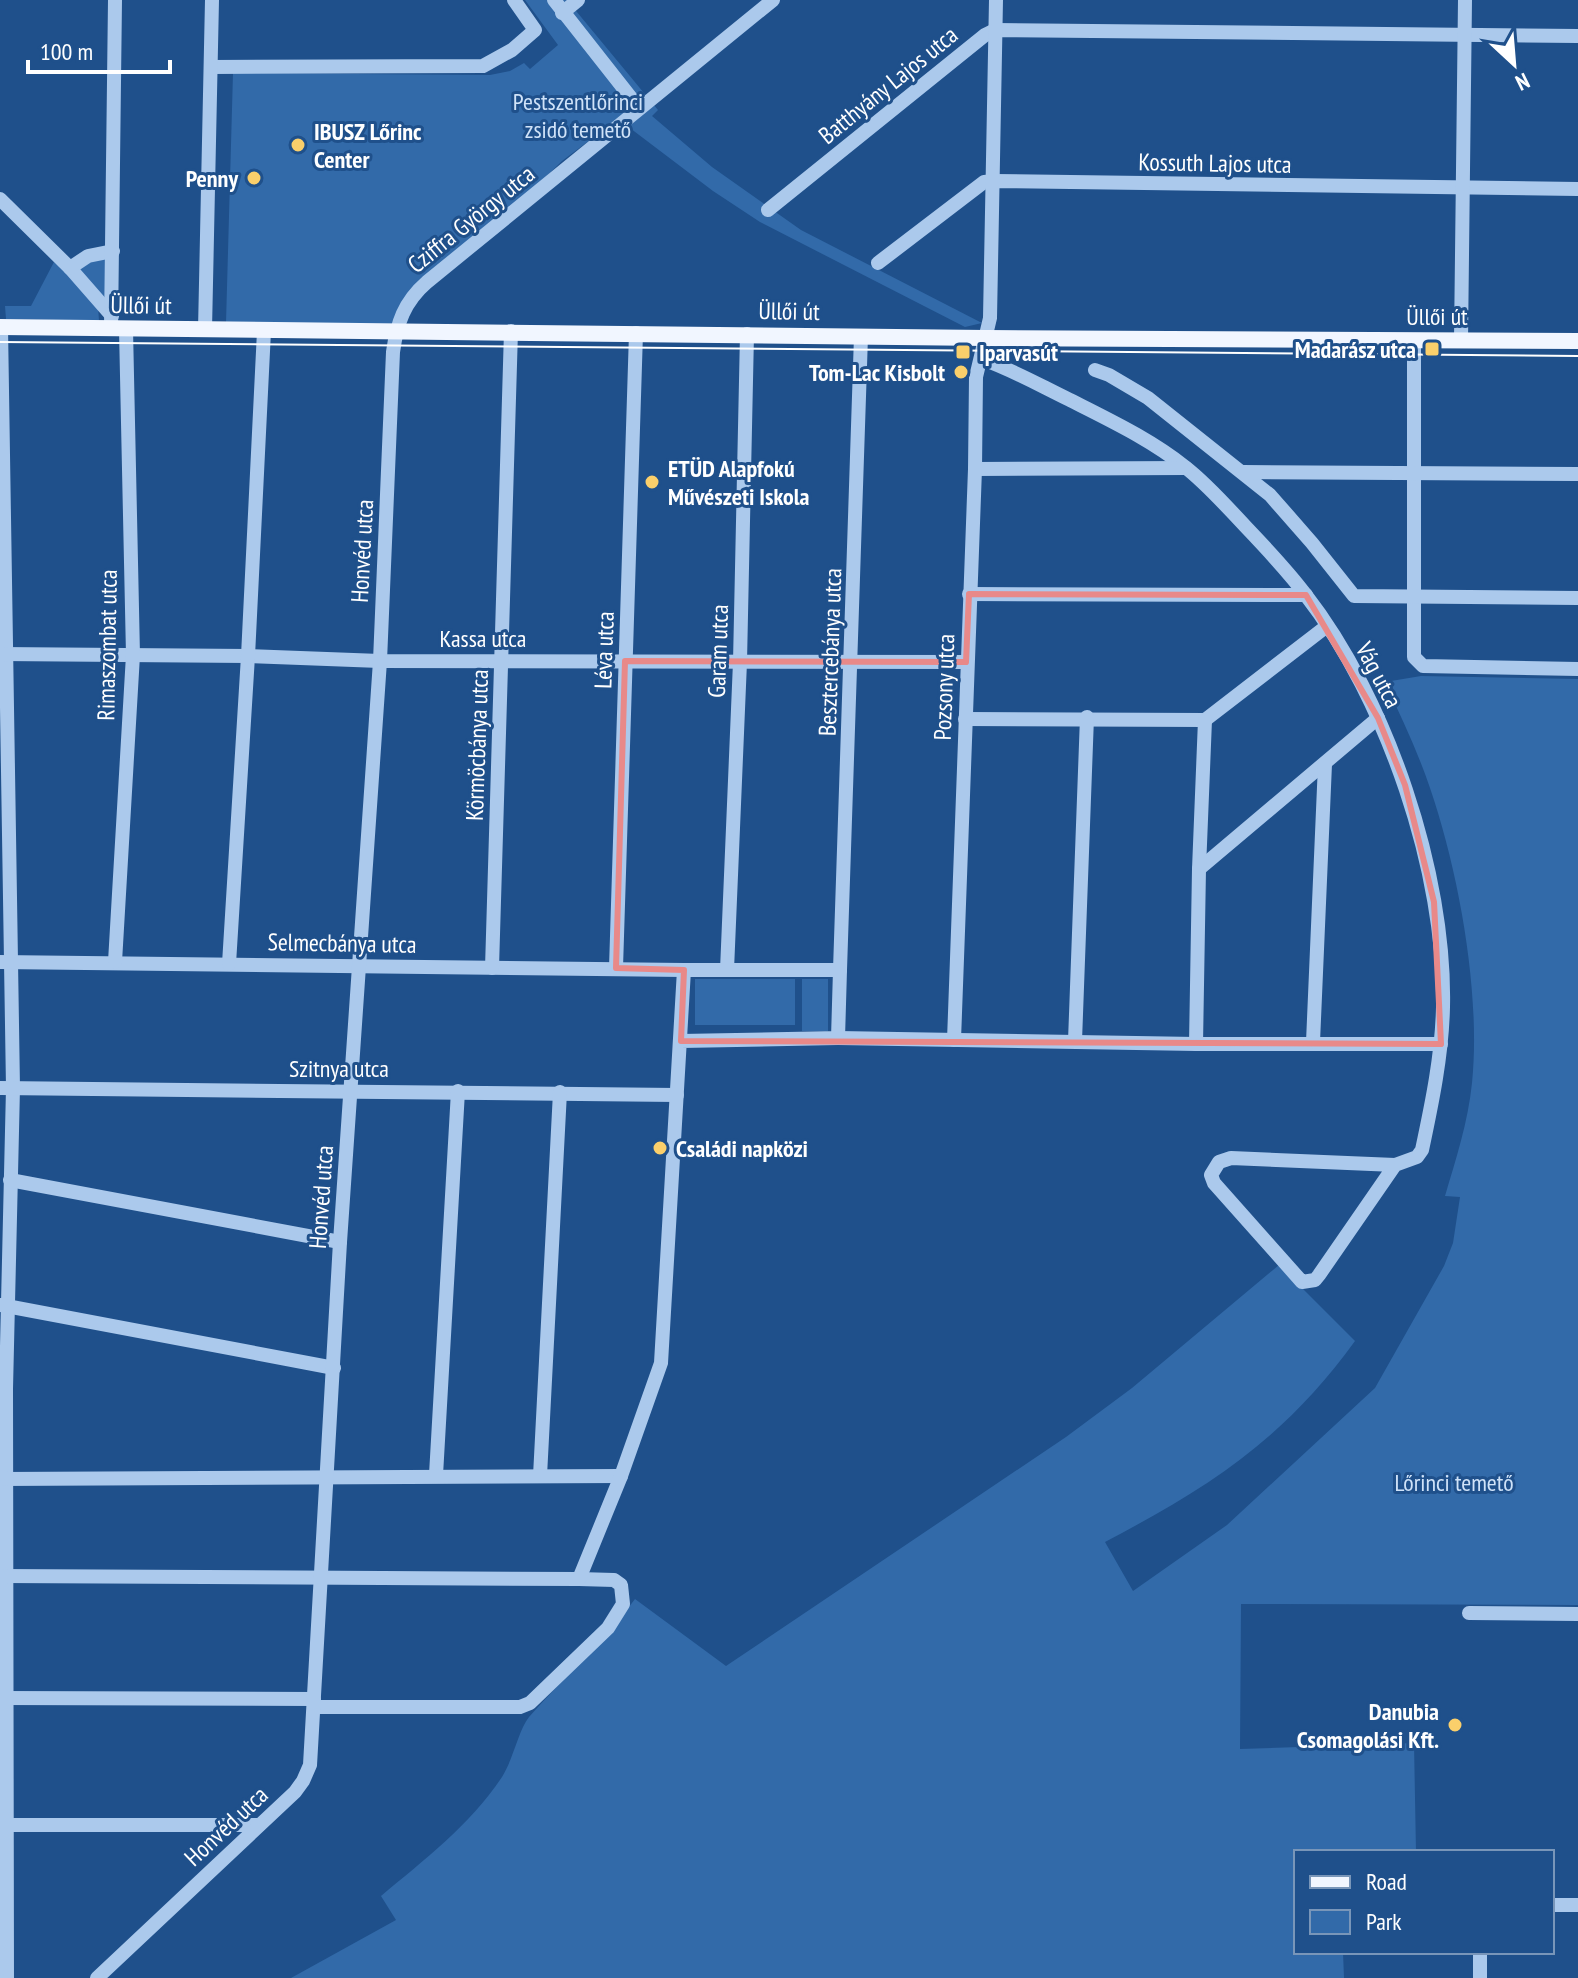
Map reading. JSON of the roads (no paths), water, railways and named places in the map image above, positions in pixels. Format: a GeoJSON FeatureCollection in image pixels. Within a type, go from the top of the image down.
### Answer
{"type":"FeatureCollection","features":[{"type":"Feature","properties":{"kind":"main road","name":"Üllői út"},"geometry":{"type":"LineString","coordinates":[[0,327],[116,324],[264,331],[1578,341]]}},
{"type":"Feature","properties":{"kind":"street","name":"Rimaszombat utca"},"geometry":{"type":"LineString","coordinates":[[115,0],[113,251],[133,655],[115,962]]}},
{"type":"Feature","properties":{"kind":"street"},"geometry":{"type":"LineString","coordinates":[[205,330],[212,0]]}},
{"type":"Feature","properties":{"kind":"street"},"geometry":{"type":"LineString","coordinates":[[211,67],[483,66],[512,50],[535,30],[514,0]]}},
{"type":"Feature","properties":{"kind":"street"},"geometry":{"type":"LineString","coordinates":[[578,0],[558,6],[639,108]]}},
{"type":"Feature","properties":{"kind":"street","name":"Cziffra György utca"},"geometry":{"type":"LineString","coordinates":[[396,330],[408,303],[418,290],[773,0]]}},
{"type":"Feature","properties":{"kind":"street","name":"Pozsony utca"},"geometry":{"type":"LineString","coordinates":[[954,1040],[976,377],[990,327],[996,0]]}},
{"type":"Feature","properties":{"kind":"street"},"geometry":{"type":"LineString","coordinates":[[1461,340],[1465,0]]}},
{"type":"Feature","properties":{"kind":"street","name":"Batthyány Lajos utca"},"geometry":{"type":"LineString","coordinates":[[768,210],[995,30],[1578,36]]}},
{"type":"Feature","properties":{"kind":"street"},"geometry":{"type":"LineString","coordinates":[[878,263],[984,182],[994,181]]}},
{"type":"Feature","properties":{"kind":"street","name":"Kossuth Lajos utca"},"geometry":{"type":"LineString","coordinates":[[994,181],[1578,189]]}},
{"type":"Feature","properties":{"kind":"street"},"geometry":{"type":"LineString","coordinates":[[0,199],[70,268],[116,324]]}},
{"type":"Feature","properties":{"kind":"street"},"geometry":{"type":"LineString","coordinates":[[70,268],[88,256],[113,251]]}},
{"type":"Feature","properties":{"kind":"street"},"geometry":{"type":"LineString","coordinates":[[0,327],[6,1088],[10,1180],[3,1306],[7,1978]]}},
{"type":"Feature","properties":{"kind":"street","name":"Honvéd utca"},"geometry":{"type":"LineString","coordinates":[[97,1978],[303,1781],[310,1765],[340,1242],[380,661],[396,330]]}},
{"type":"Feature","properties":{"kind":"street"},"geometry":{"type":"LineString","coordinates":[[229,964],[264,331]]}},
{"type":"Feature","properties":{"kind":"street","name":"Körmöcbánya utca"},"geometry":{"type":"LineString","coordinates":[[492,968],[511,331]]}},
{"type":"Feature","properties":{"kind":"street","name":"Léva utca"},"geometry":{"type":"LineString","coordinates":[[616,968],[636,333]]}},
{"type":"Feature","properties":{"kind":"street","name":"Garam utca"},"geometry":{"type":"LineString","coordinates":[[727,970],[740,662],[747,334]]}},
{"type":"Feature","properties":{"kind":"street","name":"Besztercebánya utca"},"geometry":{"type":"LineString","coordinates":[[838,1038],[861,336]]}},
{"type":"Feature","properties":{"kind":"street"},"geometry":{"type":"LineString","coordinates":[[1414,340],[1414,657],[1423,666],[1578,669]]}},
{"type":"Feature","properties":{"kind":"street","name":"Vág utca"},"geometry":{"type":"LineString","coordinates":[[982,359],[1011,370],[1132,432],[1186,468],[1213,492],[1306,595],[1327,626],[1378,718],[1405,785],[1424,851],[1434,902],[1443,1004],[1441,1044],[1422,1150],[1417,1157],[1395,1165]]}},
{"type":"Feature","properties":{"kind":"street"},"geometry":{"type":"LineString","coordinates":[[1095,370],[1148,398],[1270,495],[1354,596],[1578,598]]}},
{"type":"Feature","properties":{"kind":"street"},"geometry":{"type":"LineString","coordinates":[[975,469],[1186,468]]}},
{"type":"Feature","properties":{"kind":"street"},"geometry":{"type":"LineString","coordinates":[[1243,472],[1578,474]]}},
{"type":"Feature","properties":{"kind":"street"},"geometry":{"type":"LineString","coordinates":[[969,594],[1306,595]]}},
{"type":"Feature","properties":{"kind":"street"},"geometry":{"type":"LineString","coordinates":[[965,719],[1087,717],[1205,720],[1327,626]]}},
{"type":"Feature","properties":{"kind":"street","name":"Kassa utca"},"geometry":{"type":"LineString","coordinates":[[4,654],[248,656],[380,661],[966,662]]}},
{"type":"Feature","properties":{"kind":"street"},"geometry":{"type":"LineString","coordinates":[[1075,1041],[1087,717]]}},
{"type":"Feature","properties":{"kind":"street"},"geometry":{"type":"LineString","coordinates":[[1199,869],[1378,718]]}},
{"type":"Feature","properties":{"kind":"street"},"geometry":{"type":"LineString","coordinates":[[1196,1044],[1205,720]]}},
{"type":"Feature","properties":{"kind":"street"},"geometry":{"type":"LineString","coordinates":[[1313,1042],[1325,764]]}},
{"type":"Feature","properties":{"kind":"street","name":"Selmecbánya utca"},"geometry":{"type":"LineString","coordinates":[[6,962],[840,970]]}},
{"type":"Feature","properties":{"kind":"street"},"geometry":{"type":"LineString","coordinates":[[579,1579],[621,1476],[657,1377],[662,1354],[684,970]]}},
{"type":"Feature","properties":{"kind":"street"},"geometry":{"type":"LineString","coordinates":[[681,1041],[838,1038],[1196,1044],[1441,1044]]}},
{"type":"Feature","properties":{"kind":"street","name":"Szitnya utca"},"geometry":{"type":"LineString","coordinates":[[6,1088],[677,1095]]}},
{"type":"Feature","properties":{"kind":"street"},"geometry":{"type":"LineString","coordinates":[[436,1475],[458,1091]]}},
{"type":"Feature","properties":{"kind":"street"},"geometry":{"type":"LineString","coordinates":[[540,1476],[560,1092]]}},
{"type":"Feature","properties":{"kind":"street"},"geometry":{"type":"LineString","coordinates":[[1231,1158],[1395,1165],[1319,1275],[1308,1283],[1302,1282],[1214,1183],[1211,1175],[1219,1162],[1231,1158]]}},
{"type":"Feature","properties":{"kind":"street"},"geometry":{"type":"LineString","coordinates":[[10,1180],[340,1242]]}},
{"type":"Feature","properties":{"kind":"street"},"geometry":{"type":"LineString","coordinates":[[3,1306],[334,1368]]}},
{"type":"Feature","properties":{"kind":"street"},"geometry":{"type":"LineString","coordinates":[[3,1479],[621,1476]]}},
{"type":"Feature","properties":{"kind":"street"},"geometry":{"type":"LineString","coordinates":[[3,1576],[614,1580],[621,1585],[623,1604],[608,1628],[530,1703],[505,1708],[3,1698]]}},
{"type":"Feature","properties":{"kind":"street"},"geometry":{"type":"LineString","coordinates":[[1469,1613],[1578,1614]]}},
{"type":"Feature","properties":{"kind":"street"},"geometry":{"type":"LineString","coordinates":[[4,1825],[259,1825]]}},
{"type":"Feature","properties":{"kind":"street"},"geometry":{"type":"LineString","coordinates":[[1554,1905],[1578,1905]]}},
{"type":"Feature","properties":{"kind":"street"},"geometry":{"type":"LineString","coordinates":[[1480,1954],[1480,1978]]}},
{"type":"Feature","properties":{"kind":"tram line"},"geometry":{"type":"LineString","coordinates":[[0,342],[1578,356]]}},
{"type":"Feature","properties":{"kind":"place","name":"IBUSZ Lőrinc Center"},"geometry":{"type":"Point","coordinates":[298,145]}},
{"type":"Feature","properties":{"kind":"place","name":"Penny"},"geometry":{"type":"Point","coordinates":[254,178]}},
{"type":"Feature","properties":{"kind":"place","name":"Madarász utca"},"geometry":{"type":"Point","coordinates":[1432,349]}},
{"type":"Feature","properties":{"kind":"place","name":"Iparvasút"},"geometry":{"type":"Point","coordinates":[963,352]}},
{"type":"Feature","properties":{"kind":"place","name":"Tom-Lac Kisbolt"},"geometry":{"type":"Point","coordinates":[961,372]}},
{"type":"Feature","properties":{"kind":"place","name":"ETÜD Alapfokú Művészeti Iskola"},"geometry":{"type":"Point","coordinates":[652,482]}},
{"type":"Feature","properties":{"kind":"place","name":"Családi napközi"},"geometry":{"type":"Point","coordinates":[660,1148]}},
{"type":"Feature","properties":{"kind":"place","name":"Danubia Csomagolási Kft."},"geometry":{"type":"Point","coordinates":[1455,1725]}},
{"type":"Feature","properties":{"kind":"park label","name":"Pestszentlőrinci zsidó temető"},"geometry":{"type":"Point","coordinates":[578,115]}},
{"type":"Feature","properties":{"kind":"park label","name":"Lőrinci temető"},"geometry":{"type":"Point","coordinates":[1454,1482]}}]}
